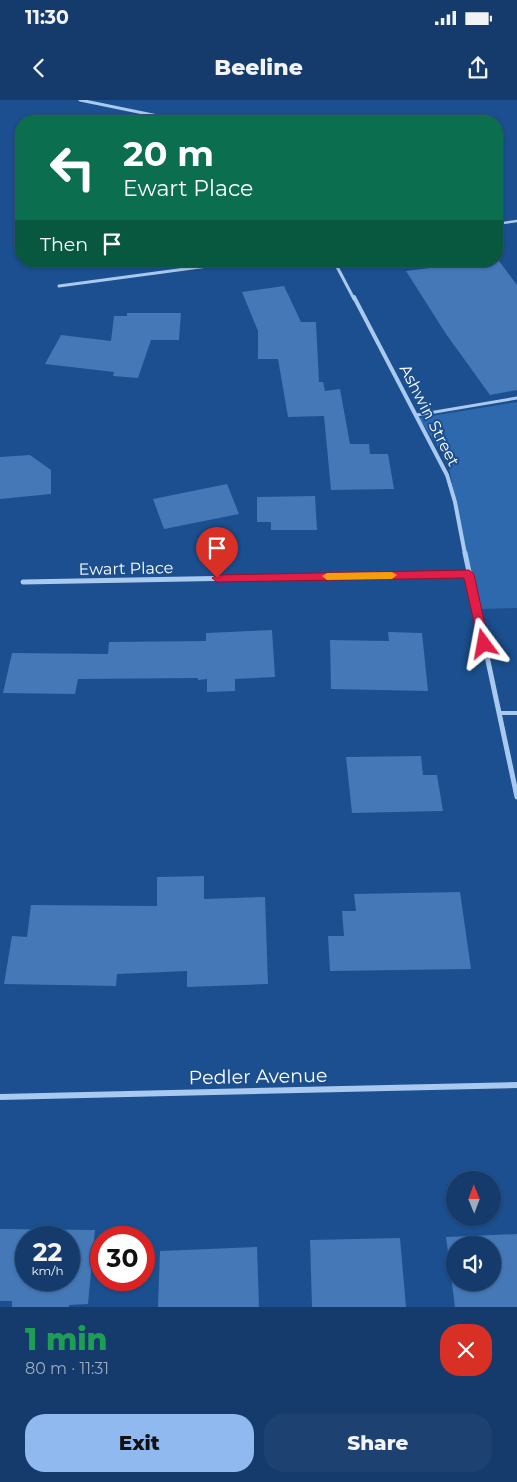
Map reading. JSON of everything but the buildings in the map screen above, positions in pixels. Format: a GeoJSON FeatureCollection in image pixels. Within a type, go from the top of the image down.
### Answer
{"type":"FeatureCollection","features":[{"type":"Feature","properties":{"kind":"street"},"geometry":{"type":"LineString","coordinates":[[80,100],[153,115]]}},
{"type":"Feature","properties":{"kind":"street"},"geometry":{"type":"LineString","coordinates":[[59,286],[200,267]]}},
{"type":"Feature","properties":{"kind":"street","name":"Ashwin Street"},"geometry":{"type":"LineString","coordinates":[[337,267],[418,414],[447,475],[455,502],[517,797]]}},
{"type":"Feature","properties":{"kind":"street","name":"Ewart Place"},"geometry":{"type":"LineString","coordinates":[[23,582],[469,574]]}},
{"type":"Feature","properties":{"kind":"street","name":"Pedler Avenue"},"geometry":{"type":"LineString","coordinates":[[0,1097],[517,1085]]}},
{"type":"Feature","properties":{"kind":"lane"},"geometry":{"type":"LineString","coordinates":[[503,223],[517,221]]}},
{"type":"Feature","properties":{"kind":"lane"},"geometry":{"type":"LineString","coordinates":[[418,414],[517,398]]}},
{"type":"Feature","properties":{"kind":"lane"},"geometry":{"type":"LineString","coordinates":[[500,713],[517,713]]}},
{"type":"Feature","properties":{"kind":"shaded area"},"geometry":{"type":"Polygon","coordinates":[[[517,402],[517,608],[476,609],[448,462],[419,418],[517,402]]]}},
{"type":"Feature","properties":{"kind":"slow traffic"},"geometry":{"type":"LineString","coordinates":[[327,576],[392,575]]}},
{"type":"Feature","properties":{"kind":"route"},"geometry":{"type":"LineString","coordinates":[[217,578],[469,574],[484,644]]}}]}
